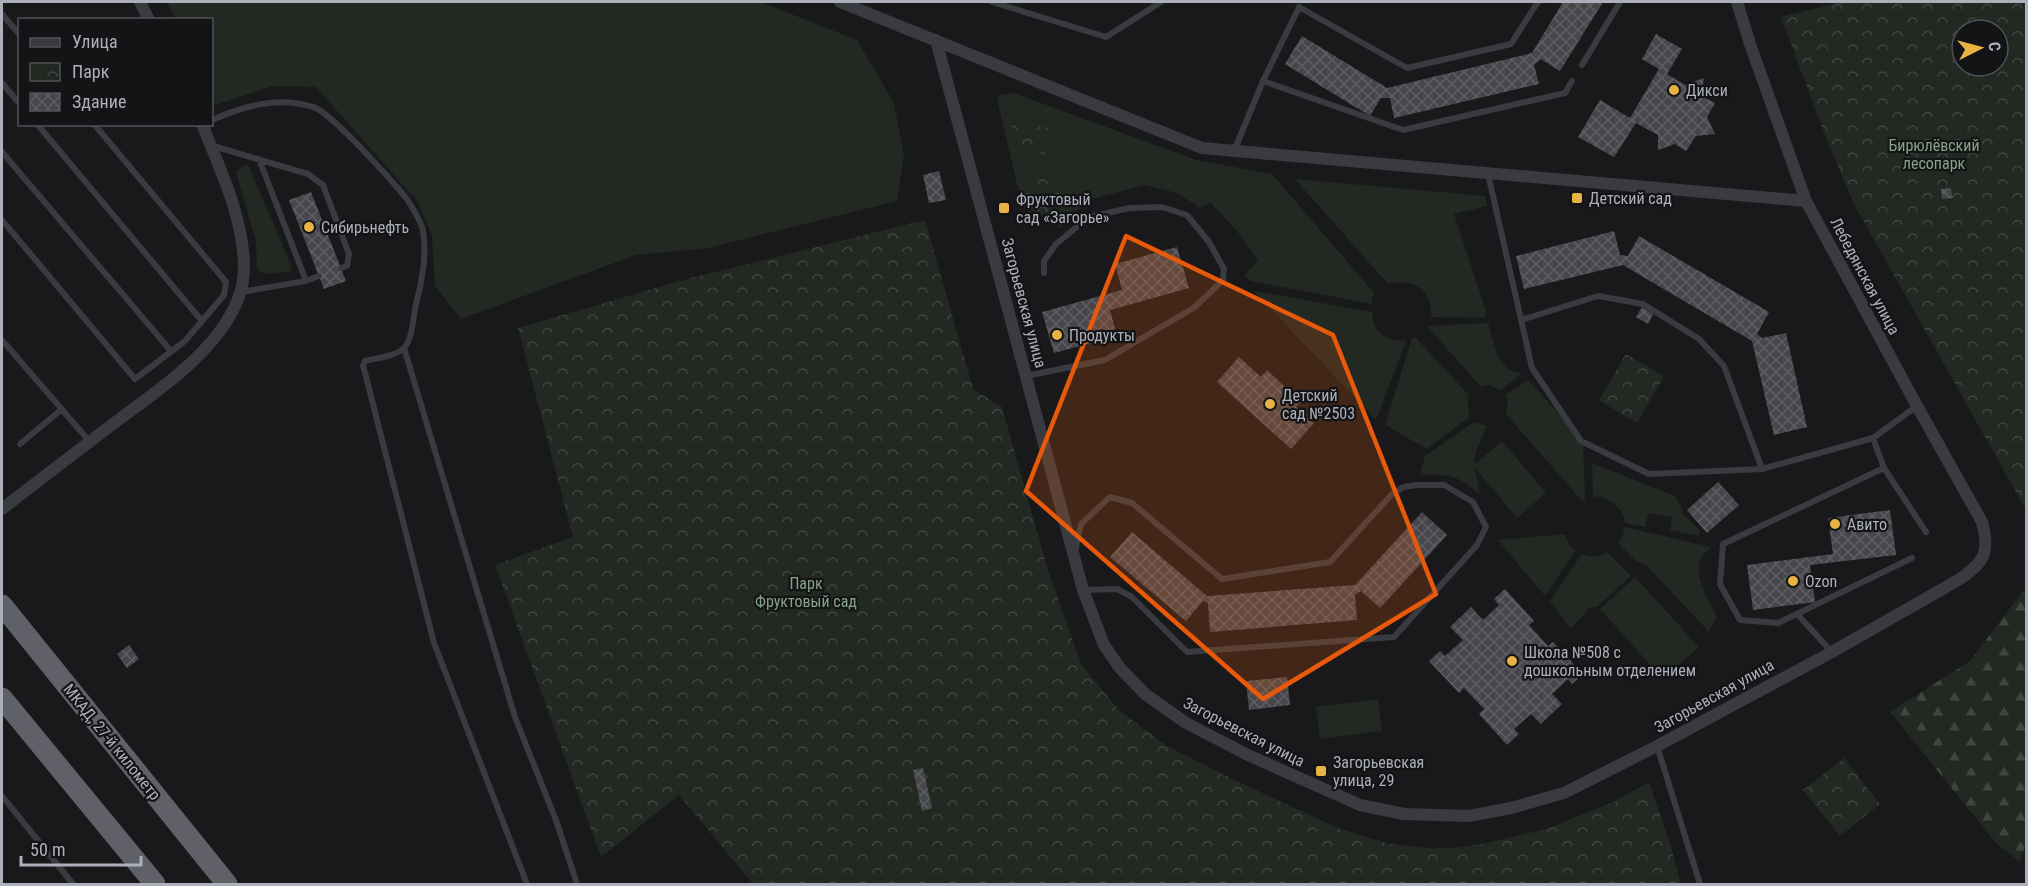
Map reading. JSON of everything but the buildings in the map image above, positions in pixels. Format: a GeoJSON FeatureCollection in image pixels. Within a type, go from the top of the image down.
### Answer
{"type":"FeatureCollection","features":[{"type":"Feature","properties":{"kind":"highway","name":"МКАД, 27-й километр"},"geometry":{"type":"LineString","coordinates":[[2,605],[225,882]]}},
{"type":"Feature","properties":{"kind":"highway"},"geometry":{"type":"LineString","coordinates":[[2,698],[155,885]]}},
{"type":"Feature","properties":{"kind":"street"},"geometry":{"type":"LineString","coordinates":[[140,2],[148,18]]}},
{"type":"Feature","properties":{"kind":"street"},"geometry":{"type":"LineString","coordinates":[[840,2],[1202,148],[1806,201]]}},
{"type":"Feature","properties":{"kind":"street","name":"Лебедянская улица"},"geometry":{"type":"LineString","coordinates":[[1737,2],[1806,201],[1982,522],[1987,541],[1984,554]]}},
{"type":"Feature","properties":{"kind":"street","name":"Загорьевская улица"},"geometry":{"type":"LineString","coordinates":[[936,40],[1074,558],[1083,590],[1104,645],[1120,668],[1145,694],[1186,723],[1238,750],[1360,805],[1404,814],[1439,816],[1469,816],[1512,808],[1564,793],[1832,652],[1960,579],[1976,568],[1984,554]]}},
{"type":"Feature","properties":{"kind":"street"},"geometry":{"type":"LineString","coordinates":[[2,509],[167,384],[206,347],[233,311],[242,292],[244,268],[237,222],[231,200],[202,126]]}},
{"type":"Feature","properties":{"kind":"lane"},"geometry":{"type":"LineString","coordinates":[[992,2],[1106,37],[1161,2]]}},
{"type":"Feature","properties":{"kind":"lane"},"geometry":{"type":"LineString","coordinates":[[1234,150],[1263,81],[1299,8],[1407,68],[1511,44],[1538,2]]}},
{"type":"Feature","properties":{"kind":"lane"},"geometry":{"type":"LineString","coordinates":[[1582,65],[1620,2]]}},
{"type":"Feature","properties":{"kind":"lane"},"geometry":{"type":"LineString","coordinates":[[2,14],[18,33]]}},
{"type":"Feature","properties":{"kind":"lane"},"geometry":{"type":"LineString","coordinates":[[1263,81],[1403,130],[1564,93],[1572,81]]}},
{"type":"Feature","properties":{"kind":"lane"},"geometry":{"type":"LineString","coordinates":[[2,83],[18,102]]}},
{"type":"Feature","properties":{"kind":"lane"},"geometry":{"type":"LineString","coordinates":[[213,120],[269,102],[291,102],[316,107],[337,123],[408,200],[422,228],[424,255],[410,336],[404,348],[365,361],[363,365],[434,643],[527,885]]}},
{"type":"Feature","properties":{"kind":"lane"},"geometry":{"type":"LineString","coordinates":[[39,126],[202,321]]}},
{"type":"Feature","properties":{"kind":"lane"},"geometry":{"type":"LineString","coordinates":[[2,220],[135,379],[185,341],[224,295],[226,282],[96,126]]}},
{"type":"Feature","properties":{"kind":"lane"},"geometry":{"type":"LineString","coordinates":[[210,145],[308,174],[323,185],[349,254],[347,266],[341,268]]}},
{"type":"Feature","properties":{"kind":"lane"},"geometry":{"type":"LineString","coordinates":[[2,152],[171,351]]}},
{"type":"Feature","properties":{"kind":"lane"},"geometry":{"type":"LineString","coordinates":[[259,159],[306,281]]}},
{"type":"Feature","properties":{"kind":"lane"},"geometry":{"type":"LineString","coordinates":[[1488,173],[1532,368],[1581,441],[1649,474],[1762,469],[1873,438],[1917,406]]}},
{"type":"Feature","properties":{"kind":"lane"},"geometry":{"type":"LineString","coordinates":[[1026,376],[1105,360],[1195,307],[1222,280],[1224,269],[1209,242],[1188,215],[1162,207],[1130,208],[1089,217],[1056,244],[1044,261],[1044,273]]}},
{"type":"Feature","properties":{"kind":"lane"},"geometry":{"type":"LineString","coordinates":[[242,292],[306,281],[319,276]]}},
{"type":"Feature","properties":{"kind":"lane"},"geometry":{"type":"LineString","coordinates":[[1521,320],[1598,296],[1643,304],[1700,339],[1724,366],[1762,469]]}},
{"type":"Feature","properties":{"kind":"lane"},"geometry":{"type":"LineString","coordinates":[[2,340],[90,442]]}},
{"type":"Feature","properties":{"kind":"lane"},"geometry":{"type":"LineString","coordinates":[[404,348],[515,717],[577,885]]}},
{"type":"Feature","properties":{"kind":"lane"},"geometry":{"type":"LineString","coordinates":[[20,444],[62,409]]}},
{"type":"Feature","properties":{"kind":"lane"},"geometry":{"type":"LineString","coordinates":[[1873,438],[1884,468],[1926,532]]}},
{"type":"Feature","properties":{"kind":"lane"},"geometry":{"type":"LineString","coordinates":[[1884,468],[1724,544],[1720,584],[1740,620],[1778,623],[1912,558]]}},
{"type":"Feature","properties":{"kind":"lane"},"geometry":{"type":"LineString","coordinates":[[1074,558],[1081,524],[1110,497],[1132,503],[1222,579],[1330,562],[1393,493],[1404,487],[1444,485],[1473,502],[1486,526],[1478,545],[1394,637],[1187,652],[1132,597],[1117,589],[1083,590]]}},
{"type":"Feature","properties":{"kind":"lane"},"geometry":{"type":"LineString","coordinates":[[1797,614],[1832,652]]}},
{"type":"Feature","properties":{"kind":"lane"},"geometry":{"type":"LineString","coordinates":[[1657,746],[1700,884]]}},
{"type":"Feature","properties":{"kind":"lane"},"geometry":{"type":"LineString","coordinates":[[2,795],[73,885]]}},
{"type":"Feature","properties":{"kind":"highlighted area"},"geometry":{"type":"Polygon","coordinates":[[[1126,236],[1333,335],[1436,594],[1263,699],[1026,491],[1126,236]]]}},
{"type":"Feature","properties":{"kind":"green space"},"geometry":{"type":"Polygon","coordinates":[[[167,2],[761,2],[857,40],[894,103],[904,156],[897,201],[708,248],[636,255],[461,319],[435,286],[432,235],[417,201],[316,87],[273,86],[215,105],[213,100],[213,18],[175,18],[167,2]]]}},
{"type":"Feature","properties":{"kind":"green space","name":"Бирюлёвский лесопарк"},"geometry":{"type":"Polygon","coordinates":[[[1842,2],[2026,2],[2026,510],[1854,204],[1826,138],[1781,17],[1842,2]]]}},
{"type":"Feature","properties":{"kind":"green space"},"geometry":{"type":"Polygon","coordinates":[[[1014,93],[1196,160],[1272,174],[1375,294],[1372,304],[1250,281],[1245,275],[1258,260],[1237,231],[1210,202],[1200,208],[1177,193],[1145,185],[1088,200],[1060,228],[1018,188],[997,99],[1001,95],[1014,93]]]}},
{"type":"Feature","properties":{"kind":"green space"},"geometry":{"type":"Polygon","coordinates":[[[1012,123],[1050,128],[1046,154],[1009,149],[1012,123]]]}},
{"type":"Feature","properties":{"kind":"green space"},"geometry":{"type":"Polygon","coordinates":[[[248,164],[291,265],[291,270],[288,272],[270,274],[261,272],[257,268],[256,241],[236,172],[243,165],[248,164]]]}},
{"type":"Feature","properties":{"kind":"green space"},"geometry":{"type":"Polygon","coordinates":[[[1040,175],[1054,181],[1060,195],[1054,209],[1040,215],[1026,209],[1020,195],[1026,181],[1040,175]]]}},
{"type":"Feature","properties":{"kind":"green space"},"geometry":{"type":"Polygon","coordinates":[[[1295,179],[1485,196],[1487,206],[1454,214],[1486,311],[1485,318],[1431,317],[1429,299],[1425,293],[1420,288],[1406,282],[1388,284],[1295,179]]]}},
{"type":"Feature","properties":{"kind":"green space","name":"Парк Фруктовый сад"},"geometry":{"type":"Polygon","coordinates":[[[925,220],[973,389],[1002,407],[1047,567],[1081,664],[1119,710],[1167,746],[1232,779],[1342,830],[1390,844],[1455,848],[1546,829],[1614,802],[1649,782],[1681,884],[753,884],[679,795],[601,857],[495,565],[573,537],[518,328],[687,279],[925,220]]]}},
{"type":"Feature","properties":{"kind":"green space"},"geometry":{"type":"Polygon","coordinates":[[[1254,291],[1372,312],[1375,326],[1381,334],[1392,339],[1406,341],[1376,420],[1254,291]]]}},
{"type":"Feature","properties":{"kind":"green space"},"geometry":{"type":"Polygon","coordinates":[[[1488,323],[1502,363],[1515,372],[1523,372],[1501,390],[1488,385],[1481,387],[1427,326],[1488,323]]]}},
{"type":"Feature","properties":{"kind":"green space"},"geometry":{"type":"Polygon","coordinates":[[[1415,337],[1469,395],[1469,417],[1427,449],[1385,425],[1412,338],[1415,337]]]}},
{"type":"Feature","properties":{"kind":"green space"},"geometry":{"type":"Polygon","coordinates":[[[1626,354],[1664,376],[1637,423],[1599,400],[1626,354]]]}},
{"type":"Feature","properties":{"kind":"green space"},"geometry":{"type":"Polygon","coordinates":[[[1528,380],[1583,440],[1585,500],[1582,501],[1506,414],[1508,402],[1505,395],[1528,380]]]}},
{"type":"Feature","properties":{"kind":"green space"},"geometry":{"type":"Polygon","coordinates":[[[1474,422],[1487,426],[1476,451],[1474,465],[1502,441],[1546,493],[1517,518],[1475,468],[1480,494],[1453,477],[1420,475],[1425,456],[1474,422]]]}},
{"type":"Feature","properties":{"kind":"green space"},"geometry":{"type":"Polygon","coordinates":[[[1592,463],[1675,496],[1683,509],[1683,514],[1699,529],[1699,536],[1670,530],[1672,517],[1648,513],[1645,527],[1625,523],[1618,507],[1593,496],[1592,463]]]}},
{"type":"Feature","properties":{"kind":"green space"},"geometry":{"type":"Polygon","coordinates":[[[1624,527],[1711,547],[1702,557],[1699,565],[1700,580],[1717,616],[1709,632],[1647,566],[1636,561],[1618,543],[1623,536],[1624,527]]]}},
{"type":"Feature","properties":{"kind":"green space"},"geometry":{"type":"Polygon","coordinates":[[[1565,534],[1570,546],[1576,550],[1545,596],[1498,540],[1565,534]]]}},
{"type":"Feature","properties":{"kind":"green space"},"geometry":{"type":"Polygon","coordinates":[[[1607,552],[1631,576],[1597,607],[1590,607],[1571,629],[1550,601],[1582,554],[1595,556],[1607,552]]]}},
{"type":"Feature","properties":{"kind":"green space"},"geometry":{"type":"Polygon","coordinates":[[[1635,577],[1699,647],[1663,679],[1600,609],[1635,577]]]}},
{"type":"Feature","properties":{"kind":"green space"},"geometry":{"type":"Polygon","coordinates":[[[2026,587],[2026,844],[2020,862],[1996,843],[1890,712],[1970,661],[2026,587]]]}},
{"type":"Feature","properties":{"kind":"green space"},"geometry":{"type":"Polygon","coordinates":[[[1378,699],[1382,731],[1320,739],[1316,707],[1378,699]]]}},
{"type":"Feature","properties":{"kind":"green space"},"geometry":{"type":"Polygon","coordinates":[[[1844,758],[1880,804],[1840,836],[1803,790],[1844,758]]]}},
{"type":"Feature","properties":{"kind":"place","name":"Дикси"},"geometry":{"type":"Point","coordinates":[1674,90]}},
{"type":"Feature","properties":{"kind":"place","name":"Детский сад"},"geometry":{"type":"Point","coordinates":[1577,198]}},
{"type":"Feature","properties":{"kind":"place","name":"Фруктовый сад «Загорье»"},"geometry":{"type":"Point","coordinates":[1004,208]}},
{"type":"Feature","properties":{"kind":"place","name":"Сибирьнефть"},"geometry":{"type":"Point","coordinates":[309,227]}},
{"type":"Feature","properties":{"kind":"place","name":"Продукты"},"geometry":{"type":"Point","coordinates":[1057,335]}},
{"type":"Feature","properties":{"kind":"place","name":"Детский сад №2503"},"geometry":{"type":"Point","coordinates":[1270,404]}},
{"type":"Feature","properties":{"kind":"place","name":"Авито"},"geometry":{"type":"Point","coordinates":[1835,524]}},
{"type":"Feature","properties":{"kind":"place","name":"Ozon"},"geometry":{"type":"Point","coordinates":[1793,581]}},
{"type":"Feature","properties":{"kind":"place","name":"Школа №508 с дошкольным отделением"},"geometry":{"type":"Point","coordinates":[1512,661]}},
{"type":"Feature","properties":{"kind":"place","name":"Загорьевская улица, 29"},"geometry":{"type":"Point","coordinates":[1321,771]}}]}
